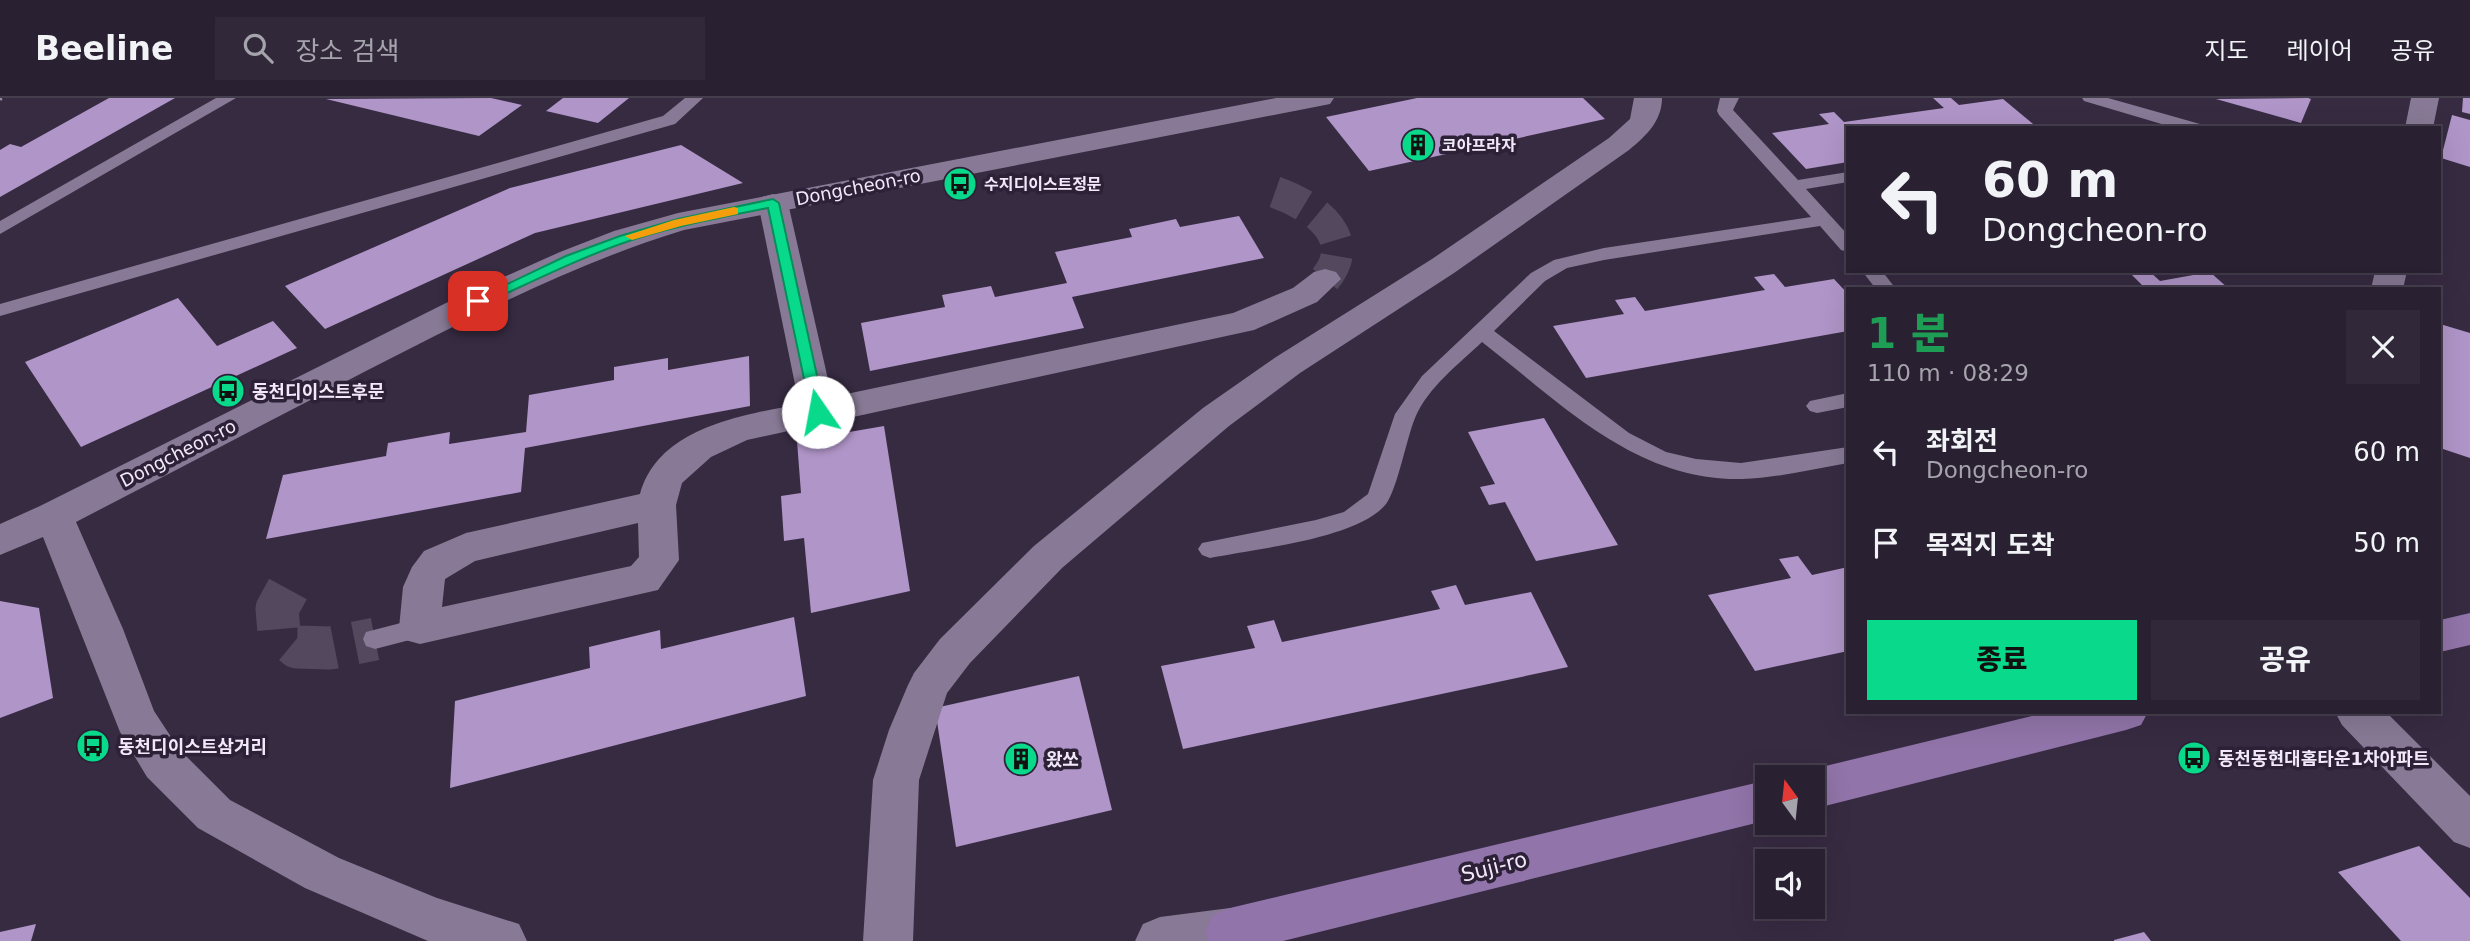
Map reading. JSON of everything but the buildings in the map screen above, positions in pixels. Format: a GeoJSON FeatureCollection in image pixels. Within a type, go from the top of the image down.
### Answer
{"type":"FeatureCollection","features":[{"type":"Feature","properties":{"kind":"main road"},"geometry":{"type":"LineString","coordinates":[[2441,636],[2470,629]]}},
{"type":"Feature","properties":{"kind":"main road"},"geometry":{"type":"LineString","coordinates":[[1825,786],[2118,714]]}},
{"type":"Feature","properties":{"kind":"main road","name":"Suji-ro"},"geometry":{"type":"LineString","coordinates":[[1232,936],[1755,803]]}},
{"type":"Feature","properties":{"kind":"street","name":"Dongcheon-ro"},"geometry":{"type":"LineString","coordinates":[[0,540],[54,516],[458,310],[625,238],[678,222],[1320,98]]}},
{"type":"Feature","properties":{"kind":"street"},"geometry":{"type":"LineString","coordinates":[[888,941],[896,780],[911,730],[929,685],[955,651],[1048,556],[1154,466],[1288,365],[1443,266],[1619,144],[1641,124],[1648,107],[1648,98]]}},
{"type":"Feature","properties":{"kind":"street"},"geometry":{"type":"LineString","coordinates":[[2419,126],[2425,98]]}},
{"type":"Feature","properties":{"kind":"street"},"geometry":{"type":"LineString","coordinates":[[773,203],[818,412]]}},
{"type":"Feature","properties":{"kind":"street"},"geometry":{"type":"LineString","coordinates":[[657,504],[466,548],[440,558],[426,572],[420,628],[644,579],[659,560],[657,504],[663,481],[683,457],[707,441],[739,429],[1242,322],[1305,295],[1325,279]]}},
{"type":"Feature","properties":{"kind":"street"},"geometry":{"type":"LineString","coordinates":[[54,516],[102,629],[135,719],[163,763],[214,814],[426,931],[502,941]]}},
{"type":"Feature","properties":{"kind":"street"},"geometry":{"type":"LineString","coordinates":[[2359,714],[2470,827]]}},
{"type":"Feature","properties":{"kind":"street"},"geometry":{"type":"LineString","coordinates":[[1160,941],[1232,936]]}},
{"type":"Feature","properties":{"kind":"lane"},"geometry":{"type":"LineString","coordinates":[[0,229],[228,98]]}},
{"type":"Feature","properties":{"kind":"lane"},"geometry":{"type":"LineString","coordinates":[[0,310],[669,120],[695,98]]}},
{"type":"Feature","properties":{"kind":"lane"},"geometry":{"type":"LineString","coordinates":[[1731,98],[1727,100],[1725,111],[1846,244]]}},
{"type":"Feature","properties":{"kind":"lane"},"geometry":{"type":"LineString","coordinates":[[2090,98],[2187,126]]}},
{"type":"Feature","properties":{"kind":"lane"},"geometry":{"type":"LineString","coordinates":[[1793,186],[1846,177]]}},
{"type":"Feature","properties":{"kind":"lane"},"geometry":{"type":"LineString","coordinates":[[1210,549],[1317,528],[1352,517],[1377,499],[1406,414],[1429,381],[1538,277],[1570,261],[1824,220]]}},
{"type":"Feature","properties":{"kind":"lane"},"geometry":{"type":"LineString","coordinates":[[1873,273],[1885,287]]}},
{"type":"Feature","properties":{"kind":"lane"},"geometry":{"type":"LineString","coordinates":[[1481,331],[1621,438],[1660,458],[1696,467],[1741,471],[1781,467],[1846,454]]}},
{"type":"Feature","properties":{"kind":"lane"},"geometry":{"type":"LineString","coordinates":[[1818,406],[1846,400]]}},
{"type":"Feature","properties":{"kind":"lane"},"geometry":{"type":"LineString","coordinates":[[375,639],[420,628]]}},
{"type":"Feature","properties":{"kind":"tunnel"},"geometry":{"type":"LineString","coordinates":[[1275,192],[1316,214],[1334,236],[1337,250],[1334,264],[1325,279]]}},
{"type":"Feature","properties":{"kind":"tunnel"},"geometry":{"type":"LineString","coordinates":[[288,589],[277,609],[279,632],[297,647],[330,648],[375,639]]}},
{"type":"Feature","properties":{"kind":"slow traffic"},"geometry":{"type":"LineString","coordinates":[[632,236],[678,222],[734,211]]}},
{"type":"Feature","properties":{"kind":"place","name":"코아프라자"},"geometry":{"type":"Point","coordinates":[1418,145]}},
{"type":"Feature","properties":{"kind":"place","name":"수지디이스트정문"},"geometry":{"type":"Point","coordinates":[960,184]}},
{"type":"Feature","properties":{"kind":"place","name":"동천디이스트후문"},"geometry":{"type":"Point","coordinates":[228,391]}},
{"type":"Feature","properties":{"kind":"place","name":"동천디이스트삼거리"},"geometry":{"type":"Point","coordinates":[93,746]}},
{"type":"Feature","properties":{"kind":"place","name":"동천동현대홈타운1차아파트"},"geometry":{"type":"Point","coordinates":[2194,758]}},
{"type":"Feature","properties":{"kind":"place","name":"왔쏘"},"geometry":{"type":"Point","coordinates":[1021,759]}},
{"type":"Feature","properties":{"kind":"route"},"geometry":{"type":"LineString","coordinates":[[478,301],[625,238],[678,222],[773,203],[818,412]]}}]}
